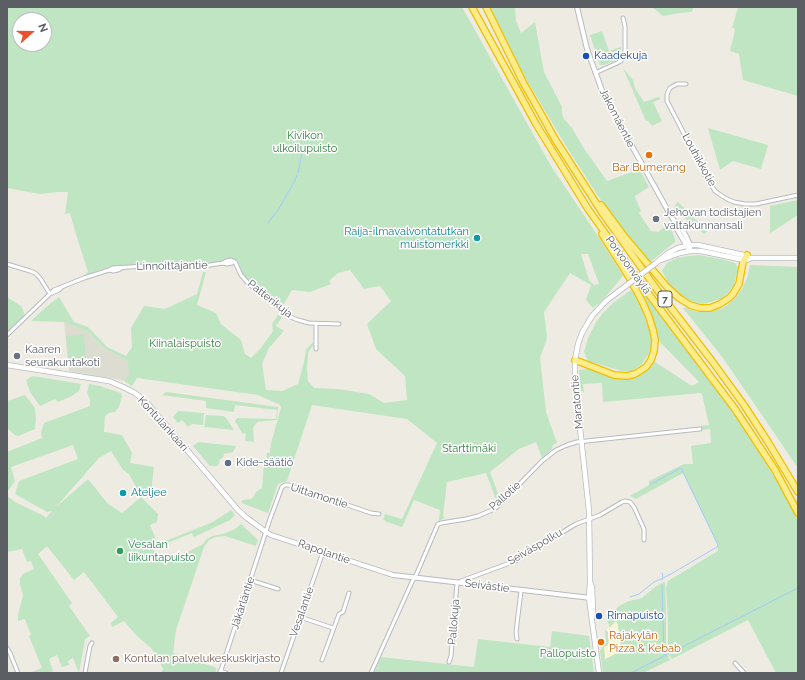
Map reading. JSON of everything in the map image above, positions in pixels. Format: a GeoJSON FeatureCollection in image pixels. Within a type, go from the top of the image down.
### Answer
{"type":"FeatureCollection","features":[{"type":"Feature","properties":{"kind":"highway","name":"Porvoonväylä"},"geometry":{"type":"LineString","coordinates":[[472,7],[536,124],[588,209],[645,289],[735,409],[775,470],[798,513]]}},
{"type":"Feature","properties":{"kind":"highway","name":"Porvoonväylä"},"geometry":{"type":"LineString","coordinates":[[486,7],[508,52],[555,139],[589,192],[642,268],[744,405],[798,492]]}},
{"type":"Feature","properties":{"kind":"highway"},"geometry":{"type":"LineString","coordinates":[[589,192],[667,287],[679,298],[690,305],[700,308],[710,308],[720,304],[734,294],[748,258]]}},
{"type":"Feature","properties":{"kind":"highway"},"geometry":{"type":"LineString","coordinates":[[575,360],[614,375],[630,375],[639,372],[646,367],[651,360],[655,347],[653,330],[643,303],[588,209]]}},
{"type":"Feature","properties":{"kind":"main road"},"geometry":{"type":"LineString","coordinates":[[689,247],[701,251],[748,258],[798,258]]}},
{"type":"Feature","properties":{"kind":"main road","name":"Maratontie"},"geometry":{"type":"LineString","coordinates":[[661,260],[668,253],[678,248],[689,247]]}},
{"type":"Feature","properties":{"kind":"main road","name":"Maratontie"},"geometry":{"type":"LineString","coordinates":[[599,673],[592,616],[589,519],[575,382],[575,360],[578,344],[582,333],[592,316],[606,301],[656,263],[680,253],[689,247]]}},
{"type":"Feature","properties":{"kind":"main road","name":"Kontulankaari"},"geometry":{"type":"LineString","coordinates":[[7,365],[108,382],[117,384],[133,392],[147,403],[238,510],[266,532]]}},
{"type":"Feature","properties":{"kind":"street","name":"Jakomäentie"},"geometry":{"type":"LineString","coordinates":[[577,7],[587,49],[608,104],[675,222],[675,226],[681,238],[689,247]]}},
{"type":"Feature","properties":{"kind":"street"},"geometry":{"type":"LineString","coordinates":[[596,73],[621,61],[624,54],[625,26],[623,18]]}},
{"type":"Feature","properties":{"kind":"street","name":"Louhikkotie"},"geometry":{"type":"LineString","coordinates":[[686,84],[677,84],[670,88],[667,95],[667,101],[707,178],[718,194],[734,202],[745,204],[756,204],[798,195]]}},
{"type":"Feature","properties":{"kind":"street","name":"Jakomäentie"},"geometry":{"type":"LineString","coordinates":[[675,222],[679,224],[689,247]]}},
{"type":"Feature","properties":{"kind":"street"},"geometry":{"type":"LineString","coordinates":[[678,248],[681,238]]}},
{"type":"Feature","properties":{"kind":"street","name":"Linnoittajantie"},"geometry":{"type":"LineString","coordinates":[[7,335],[51,294],[60,290],[62,287],[84,278],[109,270],[113,271],[122,268],[142,266],[204,266],[235,262]]}},
{"type":"Feature","properties":{"kind":"street","name":"Patterikuja"},"geometry":{"type":"LineString","coordinates":[[235,262],[241,275],[248,283],[288,316],[298,320],[316,323],[339,324]]}},
{"type":"Feature","properties":{"kind":"street"},"geometry":{"type":"LineString","coordinates":[[7,264],[34,273],[40,278],[51,294]]}},
{"type":"Feature","properties":{"kind":"street"},"geometry":{"type":"LineString","coordinates":[[316,323],[316,349]]}},
{"type":"Feature","properties":{"kind":"street","name":"Pallotie"},"geometry":{"type":"LineString","coordinates":[[371,673],[438,524],[441,522],[478,516],[490,511],[496,507],[542,461],[560,447],[581,442],[700,429]]}},
{"type":"Feature","properties":{"kind":"street","name":"Uittamontie"},"geometry":{"type":"LineString","coordinates":[[266,532],[281,488],[285,485],[289,485],[371,513],[379,514]]}},
{"type":"Feature","properties":{"kind":"street","name":"Seiväspolku"},"geometry":{"type":"LineString","coordinates":[[457,583],[515,561],[576,524],[600,515],[622,502],[631,503],[634,507],[644,529],[644,540]]}},
{"type":"Feature","properties":{"kind":"street","name":"Rapolantie"},"geometry":{"type":"LineString","coordinates":[[266,532],[271,535],[382,572]]}},
{"type":"Feature","properties":{"kind":"street","name":"Jäkärläntie"},"geometry":{"type":"LineString","coordinates":[[220,672],[266,532]]}},
{"type":"Feature","properties":{"kind":"street","name":"Vesalantie"},"geometry":{"type":"LineString","coordinates":[[281,673],[323,552]]}},
{"type":"Feature","properties":{"kind":"street","name":"Seivästie"},"geometry":{"type":"LineString","coordinates":[[382,572],[414,578],[591,598]]}},
{"type":"Feature","properties":{"kind":"street"},"geometry":{"type":"LineString","coordinates":[[250,580],[278,589]]}},
{"type":"Feature","properties":{"kind":"street","name":"Pallokuja"},"geometry":{"type":"LineString","coordinates":[[449,662],[451,656],[457,583]]}},
{"type":"Feature","properties":{"kind":"street"},"geometry":{"type":"LineString","coordinates":[[517,639],[516,632],[521,591]]}},
{"type":"Feature","properties":{"kind":"street"},"geometry":{"type":"LineString","coordinates":[[322,660],[339,614],[343,612],[349,593]]}},
{"type":"Feature","properties":{"kind":"street"},"geometry":{"type":"LineString","coordinates":[[300,617],[334,628]]}},
{"type":"Feature","properties":{"kind":"street"},"geometry":{"type":"LineString","coordinates":[[84,673],[92,643]]}},
{"type":"Feature","properties":{"kind":"street"},"geometry":{"type":"LineString","coordinates":[[7,648],[18,673]]}},
{"type":"Feature","properties":{"kind":"street"},"geometry":{"type":"LineString","coordinates":[[735,663],[743,670],[744,673]]}},
{"type":"Feature","properties":{"kind":"street"},"geometry":{"type":"LineString","coordinates":[[220,672],[226,673]]}},
{"type":"Feature","properties":{"kind":"shaded area"},"geometry":{"type":"Polygon","coordinates":[[[64,322],[87,331],[105,349],[128,361],[130,375],[124,381],[69,371],[64,322]]]}},
{"type":"Feature","properties":{"kind":"green space","name":"Kivikon ulkoilupuisto"},"geometry":{"type":"Polygon","coordinates":[[[7,7],[462,7],[551,166],[623,276],[602,301],[593,308],[586,300],[591,285],[570,273],[544,312],[547,338],[540,358],[546,412],[557,443],[553,445],[552,449],[542,458],[536,442],[519,449],[490,472],[500,499],[497,502],[486,473],[447,482],[443,516],[445,518],[437,523],[440,510],[414,500],[402,527],[387,522],[383,519],[385,514],[402,519],[437,443],[407,419],[312,405],[287,481],[278,484],[268,513],[241,502],[243,500],[251,499],[256,492],[262,488],[264,464],[266,464],[267,453],[270,453],[271,443],[281,408],[280,405],[258,395],[137,378],[132,386],[124,381],[129,375],[128,361],[105,349],[87,331],[64,322],[31,321],[59,297],[74,322],[88,327],[107,347],[126,356],[132,347],[131,328],[144,306],[165,309],[197,294],[203,272],[206,272],[197,305],[216,313],[221,324],[241,340],[245,354],[251,358],[260,349],[273,331],[272,324],[278,315],[282,317],[276,326],[284,331],[269,348],[262,364],[266,390],[282,391],[298,384],[306,350],[313,342],[313,346],[308,354],[307,369],[308,381],[314,388],[338,389],[369,394],[384,403],[407,400],[405,376],[376,349],[367,324],[391,301],[380,286],[364,289],[350,270],[338,273],[329,281],[331,284],[310,292],[292,290],[281,309],[248,281],[241,273],[238,262],[235,259],[212,263],[123,265],[109,267],[86,275],[88,272],[70,213],[65,214],[68,192],[40,194],[7,188],[7,7]],[[581,254],[589,280],[594,285],[599,284],[588,254],[581,254]]]}},
{"type":"Feature","properties":{"kind":"green space"},"geometry":{"type":"Polygon","coordinates":[[[490,7],[515,7],[516,21],[521,33],[535,22],[544,72],[562,107],[564,119],[572,128],[583,147],[607,181],[632,172],[631,165],[636,163],[649,187],[635,196],[641,211],[639,213],[651,231],[658,232],[669,223],[675,239],[675,242],[649,263],[598,196],[566,146],[522,72],[490,7]]]}},
{"type":"Feature","properties":{"kind":"green space"},"geometry":{"type":"Polygon","coordinates":[[[652,7],[694,7],[691,12],[663,16],[652,7]]]}},
{"type":"Feature","properties":{"kind":"green space"},"geometry":{"type":"Polygon","coordinates":[[[738,7],[798,7],[798,96],[743,80],[739,54],[730,51],[735,30],[732,28],[738,7]]]}},
{"type":"Feature","properties":{"kind":"green space"},"geometry":{"type":"Polygon","coordinates":[[[602,31],[609,51],[621,47],[620,55],[614,61],[600,65],[590,35],[602,31]]]}},
{"type":"Feature","properties":{"kind":"green space"},"geometry":{"type":"Polygon","coordinates":[[[623,68],[633,80],[635,88],[644,102],[658,97],[661,99],[653,102],[662,121],[652,126],[648,121],[646,121],[623,68]]]}},
{"type":"Feature","properties":{"kind":"green space"},"geometry":{"type":"Polygon","coordinates":[[[708,128],[768,145],[761,169],[733,161],[720,170],[708,128]]]}},
{"type":"Feature","properties":{"kind":"green space"},"geometry":{"type":"Polygon","coordinates":[[[798,200],[798,215],[770,233],[770,206],[798,200]]]}},
{"type":"Feature","properties":{"kind":"green space"},"geometry":{"type":"Polygon","coordinates":[[[678,202],[699,223],[709,229],[704,234],[691,224],[675,208],[675,205],[678,202]]]}},
{"type":"Feature","properties":{"kind":"green space"},"geometry":{"type":"Polygon","coordinates":[[[699,255],[735,263],[738,268],[734,285],[728,293],[720,299],[702,304],[693,302],[670,286],[662,271],[667,263],[677,258],[699,255]]]}},
{"type":"Feature","properties":{"kind":"green space"},"geometry":{"type":"Polygon","coordinates":[[[750,265],[798,267],[798,468],[723,358],[683,308],[704,312],[723,308],[736,297],[743,287],[750,265]]]}},
{"type":"Feature","properties":{"kind":"green space"},"geometry":{"type":"Polygon","coordinates":[[[637,283],[731,409],[782,490],[798,521],[798,673],[776,673],[748,620],[672,659],[670,656],[668,651],[666,588],[668,581],[718,551],[717,544],[683,473],[636,499],[630,496],[649,485],[649,481],[684,464],[693,464],[691,446],[711,443],[710,429],[700,430],[700,426],[709,425],[702,394],[603,402],[602,383],[583,384],[584,392],[581,391],[580,386],[579,370],[589,367],[619,377],[641,373],[655,362],[692,386],[699,382],[656,338],[634,285],[637,283]]]}},
{"type":"Feature","properties":{"kind":"green space"},"geometry":{"type":"Polygon","coordinates":[[[631,290],[642,310],[649,329],[651,347],[648,355],[641,365],[632,371],[622,371],[588,361],[584,352],[588,338],[595,324],[613,303],[631,290]]]}},
{"type":"Feature","properties":{"kind":"green space"},"geometry":{"type":"Polygon","coordinates":[[[7,297],[21,306],[25,315],[7,332],[7,297]]]}},
{"type":"Feature","properties":{"kind":"green space"},"geometry":{"type":"Polygon","coordinates":[[[84,334],[86,358],[68,358],[66,336],[84,334]]]}},
{"type":"Feature","properties":{"kind":"green space"},"geometry":{"type":"Polygon","coordinates":[[[33,376],[81,384],[79,391],[72,396],[58,402],[55,399],[40,406],[30,392],[26,380],[33,376]]]}},
{"type":"Feature","properties":{"kind":"green space"},"geometry":{"type":"Polygon","coordinates":[[[89,384],[121,393],[122,396],[119,407],[115,412],[109,413],[105,416],[104,432],[122,435],[132,453],[130,463],[154,467],[151,493],[141,496],[129,474],[123,470],[111,451],[99,458],[56,507],[88,479],[108,504],[122,513],[141,497],[158,514],[157,522],[150,525],[158,544],[213,522],[231,510],[235,515],[230,520],[194,537],[192,533],[153,549],[159,559],[171,553],[176,558],[203,544],[212,536],[223,534],[235,529],[241,524],[258,540],[256,546],[225,536],[215,537],[209,540],[204,547],[176,630],[173,653],[217,668],[215,673],[161,673],[163,669],[152,649],[136,635],[124,621],[112,627],[111,623],[118,617],[84,572],[74,580],[47,546],[38,554],[72,603],[69,606],[90,636],[85,639],[79,673],[73,658],[68,661],[69,665],[62,667],[57,655],[49,659],[53,671],[50,673],[29,673],[42,668],[29,636],[31,635],[25,619],[18,621],[18,615],[23,595],[20,578],[23,574],[34,569],[31,561],[27,562],[22,549],[7,552],[7,496],[15,502],[46,518],[52,511],[47,512],[15,494],[19,481],[78,459],[73,445],[11,467],[15,481],[8,491],[7,452],[42,438],[41,432],[44,423],[90,406],[90,399],[87,393],[89,384]]]}},
{"type":"Feature","properties":{"kind":"green space"},"geometry":{"type":"Polygon","coordinates":[[[166,392],[278,407],[277,420],[257,422],[253,428],[254,442],[245,441],[246,434],[242,433],[235,421],[237,418],[276,419],[277,410],[235,405],[234,412],[206,408],[206,401],[162,395],[166,392]]]}},
{"type":"Feature","properties":{"kind":"green space"},"geometry":{"type":"Polygon","coordinates":[[[25,395],[35,408],[35,429],[18,436],[7,428],[7,401],[25,395]]]}},
{"type":"Feature","properties":{"kind":"green space"},"geometry":{"type":"Polygon","coordinates":[[[178,411],[204,413],[203,425],[192,424],[188,427],[182,420],[178,423],[173,417],[178,411]]]}},
{"type":"Feature","properties":{"kind":"green space"},"geometry":{"type":"Polygon","coordinates":[[[206,415],[224,416],[234,430],[204,427],[206,415]]]}},
{"type":"Feature","properties":{"kind":"green space"},"geometry":{"type":"Polygon","coordinates":[[[198,442],[236,446],[233,452],[224,454],[223,458],[220,459],[218,466],[210,466],[193,446],[198,442]]]}},
{"type":"Feature","properties":{"kind":"green space"},"geometry":{"type":"Polygon","coordinates":[[[665,582],[666,651],[670,660],[643,673],[603,673],[600,651],[605,644],[606,630],[608,632],[609,640],[605,659],[621,651],[606,619],[619,606],[629,601],[642,598],[655,587],[665,582]]]}},
{"type":"Feature","properties":{"kind":"green space","name":"Pallopuisto"},"geometry":{"type":"Polygon","coordinates":[[[552,631],[589,636],[594,673],[374,673],[381,657],[474,667],[478,639],[550,647],[552,631]]]}},
{"type":"Feature","properties":{"kind":"sand"},"geometry":{"type":"Polygon","coordinates":[[[616,621],[618,625],[621,651],[605,659],[604,647],[608,645],[609,640],[608,632],[606,630],[616,621]]]}},
{"type":"Feature","properties":{"kind":"waterway"},"geometry":{"type":"LineString","coordinates":[[298,173],[304,146]]}},
{"type":"Feature","properties":{"kind":"waterway"},"geometry":{"type":"LineString","coordinates":[[268,223],[278,210],[297,175]]}},
{"type":"Feature","properties":{"kind":"waterway"},"geometry":{"type":"LineString","coordinates":[[651,484],[681,468],[718,545],[662,580]]}},
{"type":"Feature","properties":{"kind":"waterway"},"geometry":{"type":"LineString","coordinates":[[630,597],[639,594],[654,582],[663,578],[662,573]]}},
{"type":"Feature","properties":{"kind":"waterway"},"geometry":{"type":"LineString","coordinates":[[662,585],[664,656]]}},
{"type":"Feature","properties":{"kind":"waterway"},"geometry":{"type":"LineString","coordinates":[[631,673],[798,588]]}},
{"type":"Feature","properties":{"kind":"place","name":"Kaadekuja"},"geometry":{"type":"Point","coordinates":[586,56]}},
{"type":"Feature","properties":{"kind":"place","name":"Bar Bumerang"},"geometry":{"type":"Point","coordinates":[649,155]}},
{"type":"Feature","properties":{"kind":"place","name":"Jehovan todistajien valtakunnansali"},"geometry":{"type":"Point","coordinates":[656,219]}},
{"type":"Feature","properties":{"kind":"place","name":"Raija-ilmavalvontatutkan muistomerkki"},"geometry":{"type":"Point","coordinates":[477,238]}},
{"type":"Feature","properties":{"kind":"place","name":"Kaaren seurakuntakoti"},"geometry":{"type":"Point","coordinates":[17,356]}},
{"type":"Feature","properties":{"kind":"place","name":"Kide-säätiö"},"geometry":{"type":"Point","coordinates":[228,463]}},
{"type":"Feature","properties":{"kind":"place","name":"Ateljee"},"geometry":{"type":"Point","coordinates":[123,493]}},
{"type":"Feature","properties":{"kind":"place","name":"Vesalan liikuntapuisto"},"geometry":{"type":"Point","coordinates":[120,551]}},
{"type":"Feature","properties":{"kind":"place","name":"Rimapuisto"},"geometry":{"type":"Point","coordinates":[599,616]}},
{"type":"Feature","properties":{"kind":"place","name":"Rajakylän Pizza & Kebab"},"geometry":{"type":"Point","coordinates":[601,642]}},
{"type":"Feature","properties":{"kind":"place","name":"Kontulan palvelukeskuskirjasto"},"geometry":{"type":"Point","coordinates":[116,659]}},
{"type":"Feature","properties":{"kind":"park label","name":"Kiinalaispuisto"},"geometry":{"type":"Point","coordinates":[185,344]}},
{"type":"Feature","properties":{"kind":"park label","name":"Starttimäki"},"geometry":{"type":"Point","coordinates":[469,449]}}]}
